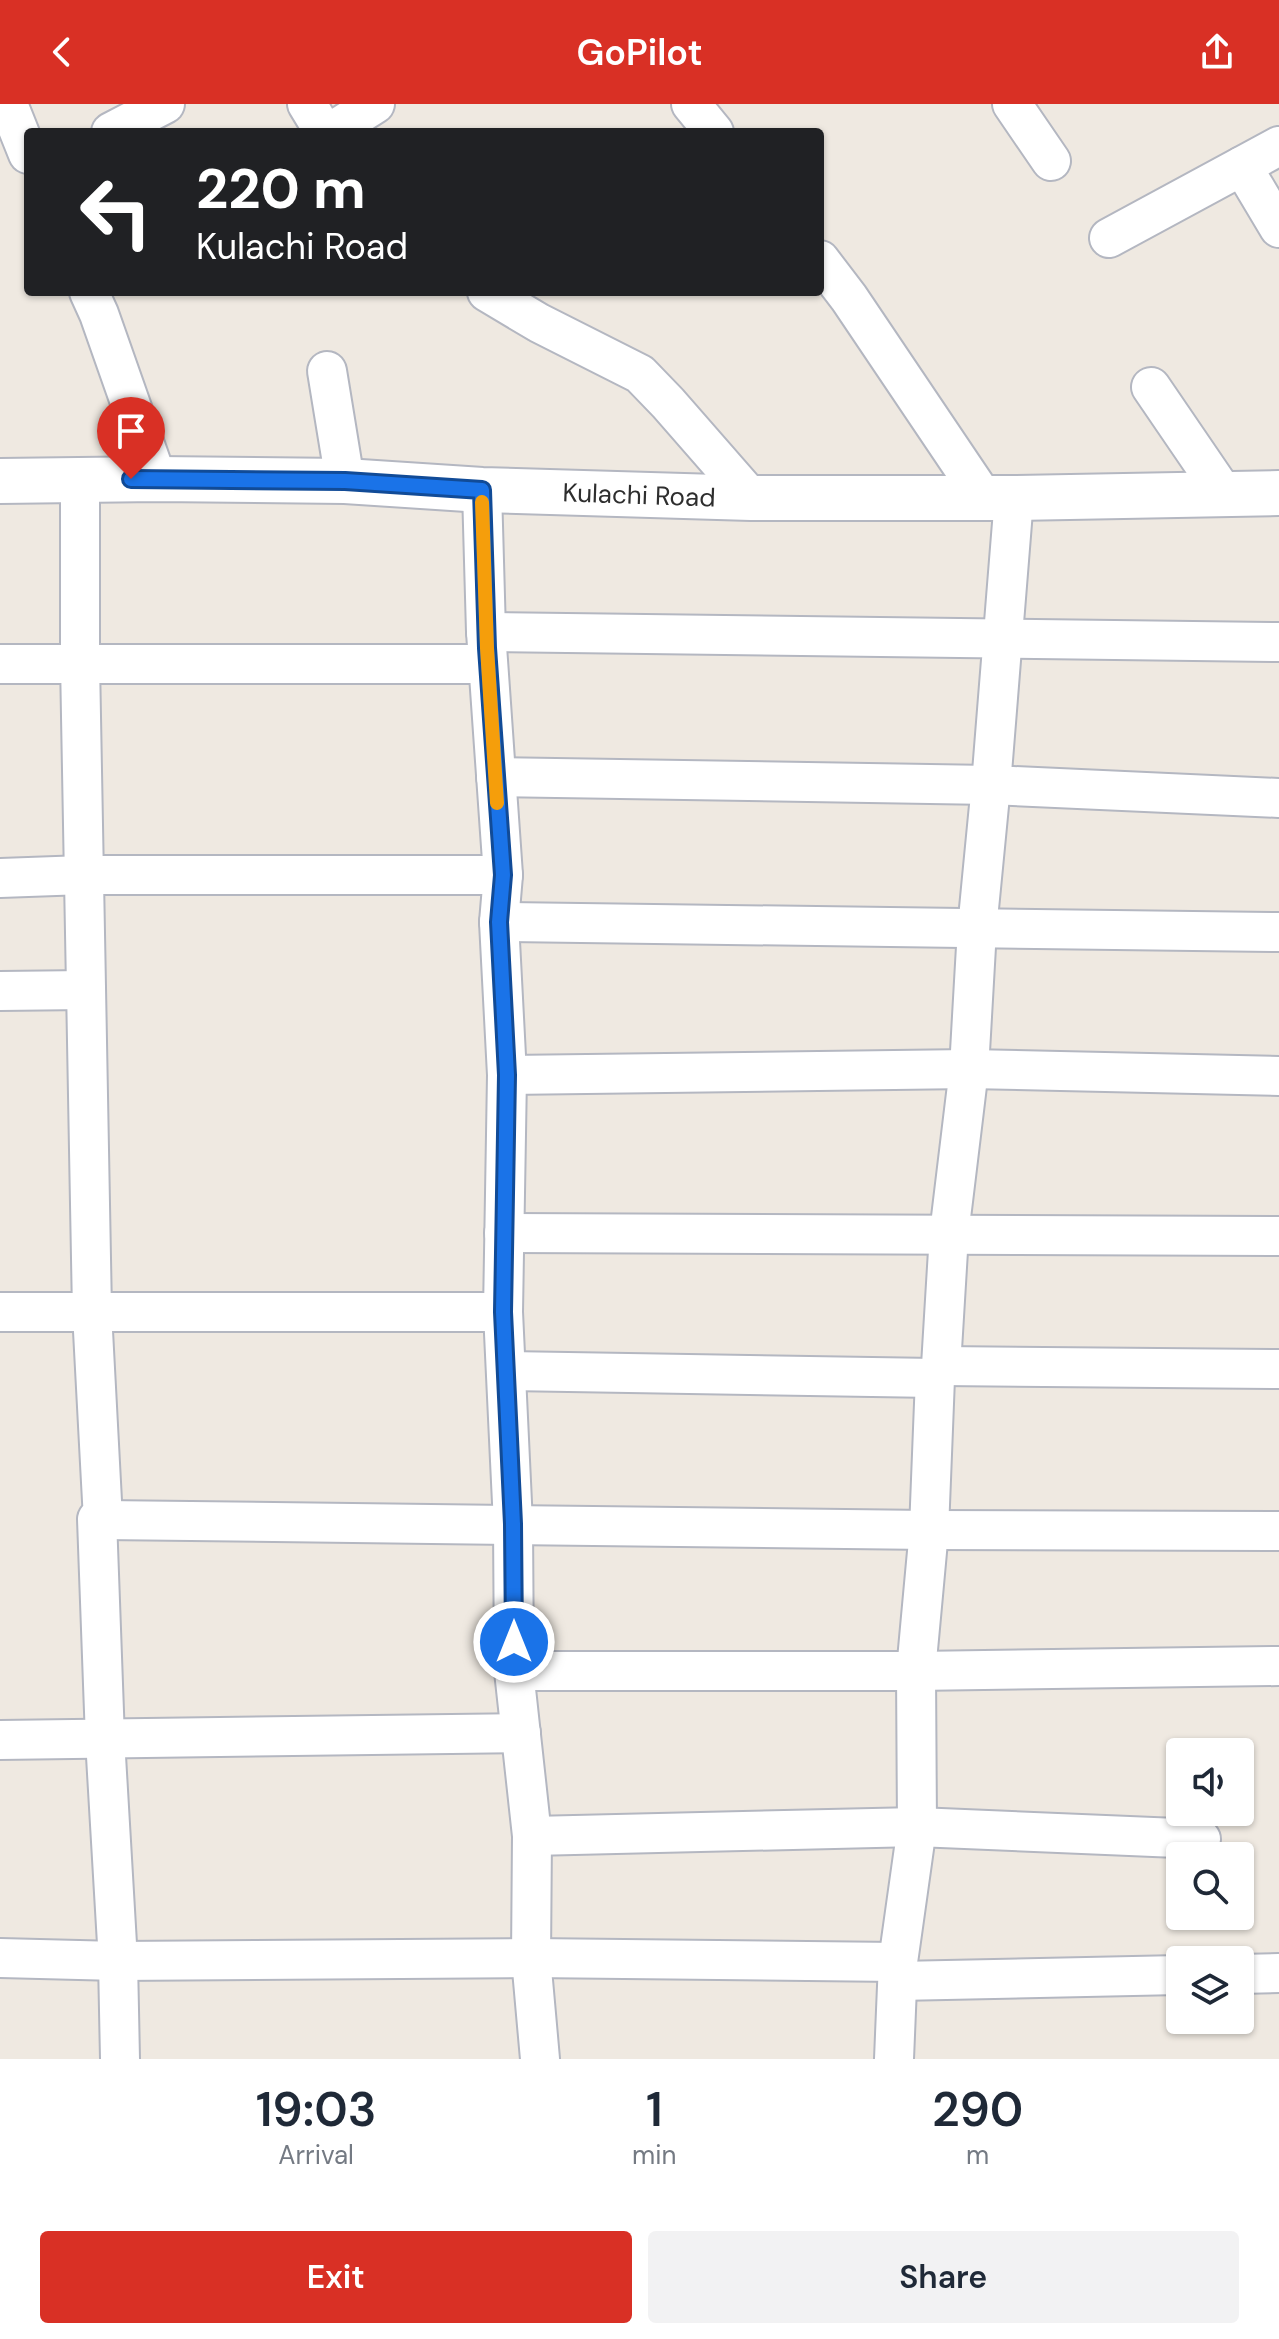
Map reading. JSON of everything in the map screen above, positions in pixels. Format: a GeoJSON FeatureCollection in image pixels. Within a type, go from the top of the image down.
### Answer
{"type":"FeatureCollection","features":[{"type":"Feature","properties":{"kind":"street"},"geometry":{"type":"LineString","coordinates":[[8,104],[24,144]]}},
{"type":"Feature","properties":{"kind":"street"},"geometry":{"type":"LineString","coordinates":[[119,128],[165,104]]}},
{"type":"Feature","properties":{"kind":"street"},"geometry":{"type":"LineString","coordinates":[[307,104],[322,128]]}},
{"type":"Feature","properties":{"kind":"street"},"geometry":{"type":"LineString","coordinates":[[337,128],[375,104]]}},
{"type":"Feature","properties":{"kind":"street"},"geometry":{"type":"LineString","coordinates":[[1012,104],[1051,161]]}},
{"type":"Feature","properties":{"kind":"street"},"geometry":{"type":"LineString","coordinates":[[1109,238],[1279,146]]}},
{"type":"Feature","properties":{"kind":"street"},"geometry":{"type":"LineString","coordinates":[[1242,166],[1279,228]]}},
{"type":"Feature","properties":{"kind":"street"},"geometry":{"type":"LineString","coordinates":[[824,265],[998,498],[1001,638],[969,1069],[949,1234],[938,1372],[929,1530],[916,1671],[917,1827],[898,1972],[894,2059]]}},
{"type":"Feature","properties":{"kind":"street"},"geometry":{"type":"LineString","coordinates":[[91,296],[157,479]]}},
{"type":"Feature","properties":{"kind":"street"},"geometry":{"type":"LineString","coordinates":[[494,296],[539,323],[640,374],[751,498]]}},
{"type":"Feature","properties":{"kind":"street"},"geometry":{"type":"LineString","coordinates":[[327,371],[345,481]]}},
{"type":"Feature","properties":{"kind":"street"},"geometry":{"type":"LineString","coordinates":[[1151,387],[1224,494]]}},
{"type":"Feature","properties":{"kind":"street"},"geometry":{"type":"LineString","coordinates":[[80,480],[80,662],[92,1312],[103,1520]]}},
{"type":"Feature","properties":{"kind":"street","name":"Kulachi Road"},"geometry":{"type":"LineString","coordinates":[[0,481],[345,481],[482,490],[751,498],[1279,493]]}},
{"type":"Feature","properties":{"kind":"street"},"geometry":{"type":"LineString","coordinates":[[482,490],[487,648],[503,875],[499,922],[507,1075],[503,1312],[513,1524],[514,1671],[532,1836],[531,1958],[540,2059]]}},
{"type":"Feature","properties":{"kind":"street"},"geometry":{"type":"LineString","coordinates":[[0,664],[156,664],[487,648],[1001,638],[1279,642]]}},
{"type":"Feature","properties":{"kind":"street"},"geometry":{"type":"LineString","coordinates":[[496,777],[991,785],[1279,798]]}},
{"type":"Feature","properties":{"kind":"street"},"geometry":{"type":"LineString","coordinates":[[0,878],[84,875],[503,875]]}},
{"type":"Feature","properties":{"kind":"street"},"geometry":{"type":"LineString","coordinates":[[499,922],[1279,932]]}},
{"type":"Feature","properties":{"kind":"street"},"geometry":{"type":"LineString","coordinates":[[0,991],[86,990]]}},
{"type":"Feature","properties":{"kind":"street"},"geometry":{"type":"LineString","coordinates":[[507,1075],[969,1069],[1279,1076]]}},
{"type":"Feature","properties":{"kind":"street"},"geometry":{"type":"LineString","coordinates":[[504,1233],[1279,1236]]}},
{"type":"Feature","properties":{"kind":"street"},"geometry":{"type":"LineString","coordinates":[[0,1312],[503,1312]]}},
{"type":"Feature","properties":{"kind":"street"},"geometry":{"type":"LineString","coordinates":[[507,1371],[1279,1369]]}},
{"type":"Feature","properties":{"kind":"street"},"geometry":{"type":"LineString","coordinates":[[120,2059],[97,1519],[929,1530],[1279,1531]]}},
{"type":"Feature","properties":{"kind":"street"},"geometry":{"type":"LineString","coordinates":[[514,1671],[916,1671],[1279,1666]]}},
{"type":"Feature","properties":{"kind":"street"},"geometry":{"type":"LineString","coordinates":[[0,1740],[521,1733]]}},
{"type":"Feature","properties":{"kind":"street"},"geometry":{"type":"LineString","coordinates":[[532,1836],[917,1827],[1201,1839]]}},
{"type":"Feature","properties":{"kind":"street"},"geometry":{"type":"LineString","coordinates":[[0,1958],[118,1961],[531,1958],[898,1972],[1166,1975]]}},
{"type":"Feature","properties":{"kind":"street"},"geometry":{"type":"LineString","coordinates":[[1254,1974],[1279,1973]]}},
{"type":"Feature","properties":{"kind":"slow traffic"},"geometry":{"type":"LineString","coordinates":[[482,502],[497,803]]}},
{"type":"Feature","properties":{"kind":"route"},"geometry":{"type":"LineString","coordinates":[[131,479],[345,481],[482,490],[487,648],[503,875],[499,922],[507,1075],[503,1312],[513,1524],[514,1642]]}}]}
